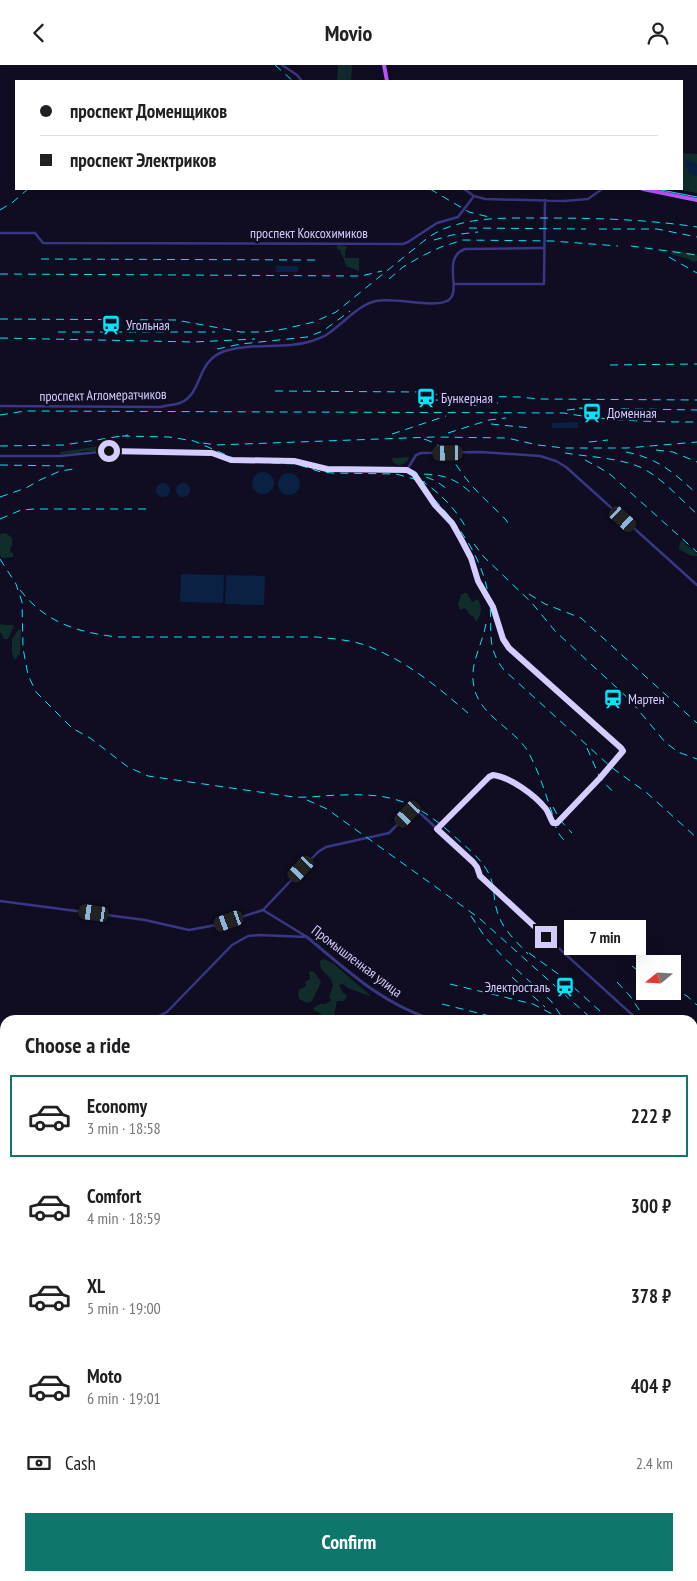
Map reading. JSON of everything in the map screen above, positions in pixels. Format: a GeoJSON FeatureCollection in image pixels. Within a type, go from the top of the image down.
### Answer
{"type":"FeatureCollection","features":[{"type":"Feature","properties":{"kind":"main road"},"geometry":{"type":"LineString","coordinates":[[384,65],[387,80]]}},
{"type":"Feature","properties":{"kind":"main road"},"geometry":{"type":"LineString","coordinates":[[648,190],[697,200]]}},
{"type":"Feature","properties":{"kind":"street"},"geometry":{"type":"LineString","coordinates":[[282,65],[301,80]]}},
{"type":"Feature","properties":{"kind":"street"},"geometry":{"type":"LineString","coordinates":[[465,190],[474,196],[485,199],[545,201],[588,199],[601,190]]}},
{"type":"Feature","properties":{"kind":"street","name":"проспект Коксохимиков"},"geometry":{"type":"LineString","coordinates":[[0,233],[35,233],[43,243],[403,244],[437,223],[458,217],[474,196]]}},
{"type":"Feature","properties":{"kind":"street"},"geometry":{"type":"LineString","coordinates":[[453,284],[544,284],[545,201]]}},
{"type":"Feature","properties":{"kind":"street","name":"проспект Агломератчиков"},"geometry":{"type":"LineString","coordinates":[[0,406],[161,407],[180,403],[192,392],[206,363],[216,354],[247,346],[291,345],[310,342],[325,336],[360,309],[377,301],[442,303],[449,300],[453,295],[454,261],[456,255],[465,249],[543,248]]}},
{"type":"Feature","properties":{"kind":"street"},"geometry":{"type":"LineString","coordinates":[[0,456],[60,456],[109,451],[212,453],[231,460],[294,461],[327,469],[407,470],[414,474],[435,505],[452,523],[461,539],[471,558],[478,581],[493,607],[503,639],[509,648],[623,751],[596,784],[557,823],[553,823],[546,809],[521,787],[510,779],[493,775],[437,829]]}},
{"type":"Feature","properties":{"kind":"street"},"geometry":{"type":"LineString","coordinates":[[407,470],[416,455],[421,453],[480,452],[540,456],[556,461],[566,467],[697,585]]}},
{"type":"Feature","properties":{"kind":"street"},"geometry":{"type":"LineString","coordinates":[[0,901],[145,920],[189,930],[216,925],[263,910],[311,858],[326,847],[389,833],[408,814],[415,811],[421,814],[473,862],[480,876],[499,894],[632,1015]]}},
{"type":"Feature","properties":{"kind":"street","name":"Промышленная улица"},"geometry":{"type":"LineString","coordinates":[[263,910],[296,929],[395,1005],[418,1015]]}},
{"type":"Feature","properties":{"kind":"street"},"geometry":{"type":"LineString","coordinates":[[161,1015],[167,1012],[232,945],[243,938],[259,935],[307,937]]}},
{"type":"Feature","properties":{"kind":"green space"},"geometry":{"type":"Polygon","coordinates":[[[338,65],[352,65],[351,80],[337,80],[338,65]]]}},
{"type":"Feature","properties":{"kind":"green space"},"geometry":{"type":"Polygon","coordinates":[[[683,153],[697,154],[697,193],[682,190],[683,153]]]}},
{"type":"Feature","properties":{"kind":"green space"},"geometry":{"type":"Polygon","coordinates":[[[338,245],[346,246],[345,258],[359,258],[359,271],[346,266],[340,250],[337,249],[338,245]]]}},
{"type":"Feature","properties":{"kind":"green space"},"geometry":{"type":"Polygon","coordinates":[[[672,250],[694,254],[697,256],[697,261],[694,262],[671,254],[672,250]]]}},
{"type":"Feature","properties":{"kind":"green space"},"geometry":{"type":"Polygon","coordinates":[[[115,445],[113,448],[100,449],[98,451],[60,454],[60,452],[115,445]]]}},
{"type":"Feature","properties":{"kind":"green space"},"geometry":{"type":"Polygon","coordinates":[[[408,457],[406,462],[400,465],[393,462],[392,458],[408,457]]]}},
{"type":"Feature","properties":{"kind":"green space"},"geometry":{"type":"Polygon","coordinates":[[[6,533],[12,538],[10,552],[13,553],[13,557],[2,558],[0,555],[0,534],[6,533]]]}},
{"type":"Feature","properties":{"kind":"green space"},"geometry":{"type":"Polygon","coordinates":[[[682,541],[697,556],[691,556],[679,549],[680,542],[682,541]]]}},
{"type":"Feature","properties":{"kind":"green space"},"geometry":{"type":"Polygon","coordinates":[[[467,593],[472,602],[478,599],[481,608],[476,622],[474,617],[465,608],[460,610],[458,603],[462,594],[467,593]]]}},
{"type":"Feature","properties":{"kind":"green space"},"geometry":{"type":"Polygon","coordinates":[[[0,624],[14,626],[8,639],[4,639],[0,632],[0,624]]]}},
{"type":"Feature","properties":{"kind":"green space"},"geometry":{"type":"Polygon","coordinates":[[[19,629],[21,631],[20,654],[15,660],[12,654],[12,639],[19,629]]]}},
{"type":"Feature","properties":{"kind":"green space"},"geometry":{"type":"Polygon","coordinates":[[[324,959],[334,964],[372,997],[348,988],[343,984],[339,985],[347,996],[344,1001],[337,1001],[334,1015],[321,1015],[315,1011],[313,1008],[332,1000],[329,997],[333,986],[332,981],[322,969],[320,961],[324,959]]]}},
{"type":"Feature","properties":{"kind":"green space"},"geometry":{"type":"Polygon","coordinates":[[[309,971],[314,972],[321,982],[312,1001],[307,1003],[299,999],[298,994],[299,990],[306,986],[305,982],[310,979],[309,971]]]}},
{"type":"Feature","properties":{"kind":"water"},"geometry":{"type":"Polygon","coordinates":[[[685,159],[697,164],[697,176],[690,174],[685,159]]]}},
{"type":"Feature","properties":{"kind":"water"},"geometry":{"type":"Polygon","coordinates":[[[276,266],[298,266],[298,272],[276,272],[276,266]]]}},
{"type":"Feature","properties":{"kind":"water"},"geometry":{"type":"Polygon","coordinates":[[[578,422],[578,428],[552,428],[552,423],[578,422]]]}},
{"type":"Feature","properties":{"kind":"water"},"geometry":{"type":"Polygon","coordinates":[[[259,472],[267,472],[274,479],[274,487],[267,494],[259,494],[252,487],[252,479],[259,472]]]}},
{"type":"Feature","properties":{"kind":"water"},"geometry":{"type":"Polygon","coordinates":[[[289,473],[297,476],[300,484],[297,492],[289,495],[281,492],[278,484],[281,476],[289,473]]]}},
{"type":"Feature","properties":{"kind":"water"},"geometry":{"type":"Polygon","coordinates":[[[163,483],[168,485],[170,490],[168,495],[163,497],[158,495],[156,490],[158,485],[163,483]]]}},
{"type":"Feature","properties":{"kind":"water"},"geometry":{"type":"Polygon","coordinates":[[[180,483],[186,483],[190,490],[186,497],[180,497],[176,493],[176,487],[180,483]]]}},
{"type":"Feature","properties":{"kind":"water"},"geometry":{"type":"Polygon","coordinates":[[[181,574],[224,575],[223,603],[180,602],[181,574]]]}},
{"type":"Feature","properties":{"kind":"water"},"geometry":{"type":"Polygon","coordinates":[[[226,575],[265,576],[264,605],[225,604],[226,575]]]}},
{"type":"Feature","properties":{"kind":"waterway"},"geometry":{"type":"LineString","coordinates":[[347,65],[347,80]]}},
{"type":"Feature","properties":{"kind":"tram line"},"geometry":{"type":"LineString","coordinates":[[661,190],[697,197]]}},
{"type":"Feature","properties":{"kind":"railway"},"geometry":{"type":"LineString","coordinates":[[275,65],[292,80]]}},
{"type":"Feature","properties":{"kind":"railway"},"geometry":{"type":"LineString","coordinates":[[0,210],[27,190]]}},
{"type":"Feature","properties":{"kind":"railway"},"geometry":{"type":"LineString","coordinates":[[432,190],[469,212],[489,217]]}},
{"type":"Feature","properties":{"kind":"railway"},"geometry":{"type":"LineString","coordinates":[[0,319],[176,320],[241,332],[264,332],[314,322],[336,312],[428,237],[465,222],[508,218],[579,218],[697,227]]}},
{"type":"Feature","properties":{"kind":"railway"},"geometry":{"type":"LineString","coordinates":[[469,228],[586,229]]}},
{"type":"Feature","properties":{"kind":"railway"},"geometry":{"type":"LineString","coordinates":[[599,229],[657,229],[697,237]]}},
{"type":"Feature","properties":{"kind":"railway"},"geometry":{"type":"LineString","coordinates":[[434,240],[452,235],[478,232]]}},
{"type":"Feature","properties":{"kind":"railway"},"geometry":{"type":"LineString","coordinates":[[389,279],[403,267],[422,256],[463,240],[552,241],[618,246]]}},
{"type":"Feature","properties":{"kind":"railway"},"geometry":{"type":"LineString","coordinates":[[631,246],[697,255]]}},
{"type":"Feature","properties":{"kind":"railway"},"geometry":{"type":"LineString","coordinates":[[669,257],[697,273]]}},
{"type":"Feature","properties":{"kind":"railway"},"geometry":{"type":"LineString","coordinates":[[41,259],[319,260]]}},
{"type":"Feature","properties":{"kind":"railway"},"geometry":{"type":"LineString","coordinates":[[0,274],[361,276],[382,271]]}},
{"type":"Feature","properties":{"kind":"railway"},"geometry":{"type":"LineString","coordinates":[[217,349],[241,344],[307,337],[323,331],[350,311]]}},
{"type":"Feature","properties":{"kind":"railway"},"geometry":{"type":"LineString","coordinates":[[58,332],[215,332]]}},
{"type":"Feature","properties":{"kind":"railway"},"geometry":{"type":"LineString","coordinates":[[0,338],[194,342],[255,339]]}},
{"type":"Feature","properties":{"kind":"railway"},"geometry":{"type":"LineString","coordinates":[[610,365],[697,364]]}},
{"type":"Feature","properties":{"kind":"railway"},"geometry":{"type":"LineString","coordinates":[[275,391],[419,392],[448,396],[539,399],[697,400]]}},
{"type":"Feature","properties":{"kind":"railway"},"geometry":{"type":"LineString","coordinates":[[418,401],[438,400]]}},
{"type":"Feature","properties":{"kind":"railway"},"geometry":{"type":"LineString","coordinates":[[469,406],[498,403]]}},
{"type":"Feature","properties":{"kind":"railway"},"geometry":{"type":"LineString","coordinates":[[579,408],[697,410]]}},
{"type":"Feature","properties":{"kind":"railway"},"geometry":{"type":"LineString","coordinates":[[567,410],[585,408]]}},
{"type":"Feature","properties":{"kind":"railway"},"geometry":{"type":"LineString","coordinates":[[0,415],[25,411],[564,413],[630,421],[697,422]]}},
{"type":"Feature","properties":{"kind":"railway"},"geometry":{"type":"LineString","coordinates":[[392,434],[446,416]]}},
{"type":"Feature","properties":{"kind":"railway"},"geometry":{"type":"LineString","coordinates":[[448,433],[489,420],[506,418]]}},
{"type":"Feature","properties":{"kind":"railway"},"geometry":{"type":"LineString","coordinates":[[491,424],[531,428]]}},
{"type":"Feature","properties":{"kind":"railway"},"geometry":{"type":"LineString","coordinates":[[0,446],[64,445],[128,435]]}},
{"type":"Feature","properties":{"kind":"railway"},"geometry":{"type":"LineString","coordinates":[[122,436],[169,437],[194,441],[238,460],[249,462],[296,464],[321,472],[333,473],[396,474],[425,482]]}},
{"type":"Feature","properties":{"kind":"railway"},"geometry":{"type":"LineString","coordinates":[[203,443],[216,445],[434,437],[507,438],[538,445],[564,448],[627,448],[697,442]]}},
{"type":"Feature","properties":{"kind":"railway"},"geometry":{"type":"LineString","coordinates":[[424,439],[446,451],[472,486],[506,520],[511,528]]}},
{"type":"Feature","properties":{"kind":"railway"},"geometry":{"type":"LineString","coordinates":[[589,442],[608,440]]}},
{"type":"Feature","properties":{"kind":"railway"},"geometry":{"type":"LineString","coordinates":[[656,450],[673,452],[697,462]]}},
{"type":"Feature","properties":{"kind":"railway"},"geometry":{"type":"LineString","coordinates":[[626,452],[647,458],[665,467],[697,494]]}},
{"type":"Feature","properties":{"kind":"railway"},"geometry":{"type":"LineString","coordinates":[[565,453],[616,460],[636,465],[651,473],[665,484],[697,514]]}},
{"type":"Feature","properties":{"kind":"railway"},"geometry":{"type":"LineString","coordinates":[[585,460],[611,475],[697,552]]}},
{"type":"Feature","properties":{"kind":"railway"},"geometry":{"type":"LineString","coordinates":[[0,465],[67,466]]}},
{"type":"Feature","properties":{"kind":"railway"},"geometry":{"type":"LineString","coordinates":[[0,497],[26,488],[60,471],[74,469]]}},
{"type":"Feature","properties":{"kind":"railway"},"geometry":{"type":"LineString","coordinates":[[410,474],[428,474],[449,478],[470,492]]}},
{"type":"Feature","properties":{"kind":"railway"},"geometry":{"type":"LineString","coordinates":[[426,477],[436,481],[450,491]]}},
{"type":"Feature","properties":{"kind":"railway"},"geometry":{"type":"LineString","coordinates":[[420,480],[446,500],[465,526]]}},
{"type":"Feature","properties":{"kind":"railway"},"geometry":{"type":"LineString","coordinates":[[434,499],[453,521],[476,556],[486,583],[489,598],[492,644],[498,661],[504,670],[611,767],[647,793],[697,838]]}},
{"type":"Feature","properties":{"kind":"railway"},"geometry":{"type":"LineString","coordinates":[[0,519],[21,510],[35,509],[146,509]]}},
{"type":"Feature","properties":{"kind":"railway"},"geometry":{"type":"LineString","coordinates":[[474,544],[484,557],[532,603],[555,631],[630,700],[665,742],[678,752],[697,759]]}},
{"type":"Feature","properties":{"kind":"railway"},"geometry":{"type":"LineString","coordinates":[[0,559],[16,584],[22,602],[23,648],[28,675],[36,692],[72,728],[90,738],[128,767],[148,776],[294,797],[376,796],[390,798],[415,807],[440,824],[478,858],[486,868],[491,879],[499,917],[510,934],[528,954]]}},
{"type":"Feature","properties":{"kind":"railway"},"geometry":{"type":"LineString","coordinates":[[20,590],[40,611],[52,618],[76,629],[102,635],[117,637],[317,637],[357,643],[384,653],[410,668],[435,685],[469,714]]}},
{"type":"Feature","properties":{"kind":"railway"},"geometry":{"type":"LineString","coordinates":[[529,594],[545,604],[581,618],[697,723]]}},
{"type":"Feature","properties":{"kind":"railway"},"geometry":{"type":"LineString","coordinates":[[486,624],[473,671],[477,697],[489,714],[521,742],[527,750],[540,778],[557,829],[565,841]]}},
{"type":"Feature","properties":{"kind":"railway"},"geometry":{"type":"LineString","coordinates":[[587,748],[600,778],[615,794]]}},
{"type":"Feature","properties":{"kind":"railway"},"geometry":{"type":"LineString","coordinates":[[307,800],[327,809],[479,918],[587,1015]]}},
{"type":"Feature","properties":{"kind":"railway"},"geometry":{"type":"LineString","coordinates":[[553,807],[561,821],[572,833]]}},
{"type":"Feature","properties":{"kind":"railway"},"geometry":{"type":"LineString","coordinates":[[471,916],[485,937],[503,957],[551,1001],[561,1015]]}},
{"type":"Feature","properties":{"kind":"railway"},"geometry":{"type":"LineString","coordinates":[[529,953],[561,976],[604,1015]]}},
{"type":"Feature","properties":{"kind":"railway"},"geometry":{"type":"LineString","coordinates":[[632,966],[636,969]]}},
{"type":"Feature","properties":{"kind":"railway"},"geometry":{"type":"LineString","coordinates":[[512,977],[545,1007]]}},
{"type":"Feature","properties":{"kind":"railway"},"geometry":{"type":"LineString","coordinates":[[617,982],[630,996],[643,1015]]}},
{"type":"Feature","properties":{"kind":"railway"},"geometry":{"type":"LineString","coordinates":[[450,984],[533,1004],[554,1015]]}},
{"type":"Feature","properties":{"kind":"railway"},"geometry":{"type":"LineString","coordinates":[[681,993],[697,1005]]}},
{"type":"Feature","properties":{"kind":"railway"},"geometry":{"type":"LineString","coordinates":[[442,1004],[486,1015]]}},
{"type":"Feature","properties":{"kind":"place","name":"Угольная"},"geometry":{"type":"Point","coordinates":[111,325]}},
{"type":"Feature","properties":{"kind":"place","name":"Бункерная"},"geometry":{"type":"Point","coordinates":[426,398]}},
{"type":"Feature","properties":{"kind":"place","name":"Доменная"},"geometry":{"type":"Point","coordinates":[592,413]}},
{"type":"Feature","properties":{"kind":"place","name":"Мартен"},"geometry":{"type":"Point","coordinates":[613,699]}},
{"type":"Feature","properties":{"kind":"place","name":"Электросталь"},"geometry":{"type":"Point","coordinates":[565,987]}},
{"type":"Feature","properties":{"kind":"route"},"geometry":{"type":"LineString","coordinates":[[109,451],[212,453],[231,460],[294,461],[327,469],[407,470],[414,474],[435,505],[452,523],[461,539],[471,558],[478,581],[493,607],[503,639],[509,648],[623,751],[561,821],[557,823],[553,823],[546,809],[521,787],[510,779],[493,775],[437,829],[473,862],[480,876],[546,937]]}}]}
